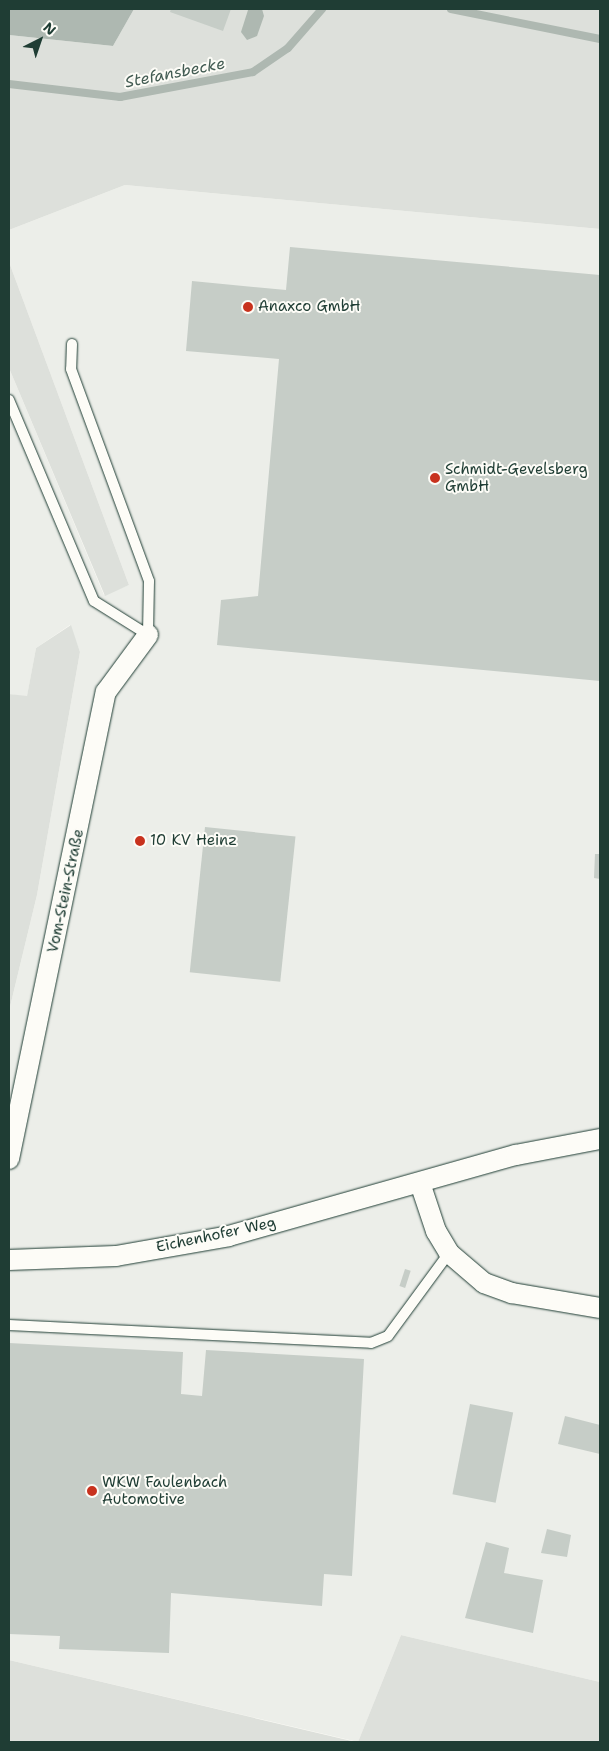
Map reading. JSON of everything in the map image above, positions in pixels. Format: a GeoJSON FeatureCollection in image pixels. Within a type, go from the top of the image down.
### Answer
{"type":"FeatureCollection","features":[{"type":"Feature","properties":{"kind":"street","name":"Vom-Stein-Straße"},"geometry":{"type":"LineString","coordinates":[[9,1156],[15,1095],[106,692],[148,635]]}},
{"type":"Feature","properties":{"kind":"street","name":"Eichenhofer Weg"},"geometry":{"type":"LineString","coordinates":[[9,1260],[116,1256],[229,1236],[516,1155],[600,1139]]}},
{"type":"Feature","properties":{"kind":"street"},"geometry":{"type":"LineString","coordinates":[[420,1183],[436,1231],[449,1253],[484,1283],[512,1293],[600,1308]]}},
{"type":"Feature","properties":{"kind":"lane"},"geometry":{"type":"LineString","coordinates":[[72,344],[71,369],[149,581],[148,635]]}},
{"type":"Feature","properties":{"kind":"lane"},"geometry":{"type":"LineString","coordinates":[[9,400],[94,601],[148,635]]}},
{"type":"Feature","properties":{"kind":"lane"},"geometry":{"type":"LineString","coordinates":[[9,1324],[371,1344],[385,1339],[398,1324],[449,1253]]}},
{"type":"Feature","properties":{"kind":"shaded area"},"geometry":{"type":"Polygon","coordinates":[[[9,9],[134,9],[113,46],[9,35],[9,9]]]}},
{"type":"Feature","properties":{"kind":"shaded area"},"geometry":{"type":"Polygon","coordinates":[[[134,9],[600,9],[600,229],[125,185],[9,230],[9,35],[113,46],[134,9]]]}},
{"type":"Feature","properties":{"kind":"shaded area"},"geometry":{"type":"Polygon","coordinates":[[[262,9],[264,16],[257,36],[247,40],[241,32],[248,10],[262,9]]]}},
{"type":"Feature","properties":{"kind":"shaded area"},"geometry":{"type":"Polygon","coordinates":[[[125,185],[600,229],[600,1682],[401,1635],[358,1742],[9,1660],[9,1011],[37,895],[80,652],[70,625],[36,648],[27,697],[9,694],[9,368],[104,595],[129,585],[9,262],[9,230],[125,185]]]}},
{"type":"Feature","properties":{"kind":"shaded area"},"geometry":{"type":"Polygon","coordinates":[[[9,262],[129,585],[105,596],[9,368],[9,262]]]}},
{"type":"Feature","properties":{"kind":"shaded area"},"geometry":{"type":"Polygon","coordinates":[[[71,625],[80,652],[37,895],[9,1011],[9,694],[27,696],[36,648],[71,625]]]}},
{"type":"Feature","properties":{"kind":"shaded area"},"geometry":{"type":"Polygon","coordinates":[[[401,1635],[600,1682],[600,1742],[358,1742],[401,1635]]]}},
{"type":"Feature","properties":{"kind":"shaded area"},"geometry":{"type":"Polygon","coordinates":[[[9,1660],[356,1742],[9,1742],[9,1660]]]}},
{"type":"Feature","properties":{"kind":"building"},"geometry":{"type":"Polygon","coordinates":[[[171,9],[231,9],[223,31],[170,12],[171,9]]]}},
{"type":"Feature","properties":{"kind":"building","name":"Schmidt-Gevelsberg GmbH"},"geometry":{"type":"Polygon","coordinates":[[[290,247],[600,275],[600,681],[217,645],[221,600],[258,596],[279,359],[186,351],[192,281],[286,290],[290,247]]]}},
{"type":"Feature","properties":{"kind":"building"},"geometry":{"type":"Polygon","coordinates":[[[205,827],[296,837],[280,982],[190,972],[205,827]]]}},
{"type":"Feature","properties":{"kind":"building","name":"10 KV Heinz"},"geometry":{"type":"Polygon","coordinates":[[[143,835],[144,847],[137,848],[136,836],[143,835]]]}},
{"type":"Feature","properties":{"kind":"building"},"geometry":{"type":"Polygon","coordinates":[[[595,854],[600,854],[600,879],[594,878],[595,854]]]}},
{"type":"Feature","properties":{"kind":"building"},"geometry":{"type":"Polygon","coordinates":[[[405,1269],[411,1271],[405,1288],[399,1286],[405,1269]]]}},
{"type":"Feature","properties":{"kind":"building"},"geometry":{"type":"Polygon","coordinates":[[[9,1343],[183,1352],[181,1394],[202,1396],[206,1350],[364,1359],[352,1576],[324,1574],[322,1606],[171,1593],[169,1653],[59,1649],[60,1636],[9,1634],[9,1343]]]}},
{"type":"Feature","properties":{"kind":"building"},"geometry":{"type":"Polygon","coordinates":[[[470,1404],[513,1412],[496,1503],[452,1494],[470,1404]]]}},
{"type":"Feature","properties":{"kind":"building"},"geometry":{"type":"Polygon","coordinates":[[[565,1416],[600,1425],[600,1454],[558,1444],[565,1416]]]}},
{"type":"Feature","properties":{"kind":"building"},"geometry":{"type":"Polygon","coordinates":[[[547,1529],[571,1535],[567,1557],[541,1553],[547,1529]]]}},
{"type":"Feature","properties":{"kind":"building"},"geometry":{"type":"Polygon","coordinates":[[[486,1542],[509,1548],[504,1573],[543,1580],[533,1633],[465,1618],[486,1542]]]}},
{"type":"Feature","properties":{"kind":"waterway","name":"Stefansbecke"},"geometry":{"type":"LineString","coordinates":[[9,84],[120,97],[253,72],[288,48],[322,9]]}},
{"type":"Feature","properties":{"kind":"waterway","name":"Stefansbecke"},"geometry":{"type":"LineString","coordinates":[[451,9],[600,39]]}},
{"type":"Feature","properties":{"kind":"place","name":"Anaxco GmbH"},"geometry":{"type":"Point","coordinates":[248,307]}},
{"type":"Feature","properties":{"kind":"place","name":"Schmidt-Gevelsberg GmbH"},"geometry":{"type":"Point","coordinates":[435,478]}},
{"type":"Feature","properties":{"kind":"place","name":"10 KV Heinz"},"geometry":{"type":"Point","coordinates":[140,841]}},
{"type":"Feature","properties":{"kind":"place","name":"WKW Faulenbach Automotive"},"geometry":{"type":"Point","coordinates":[92,1491]}}]}
